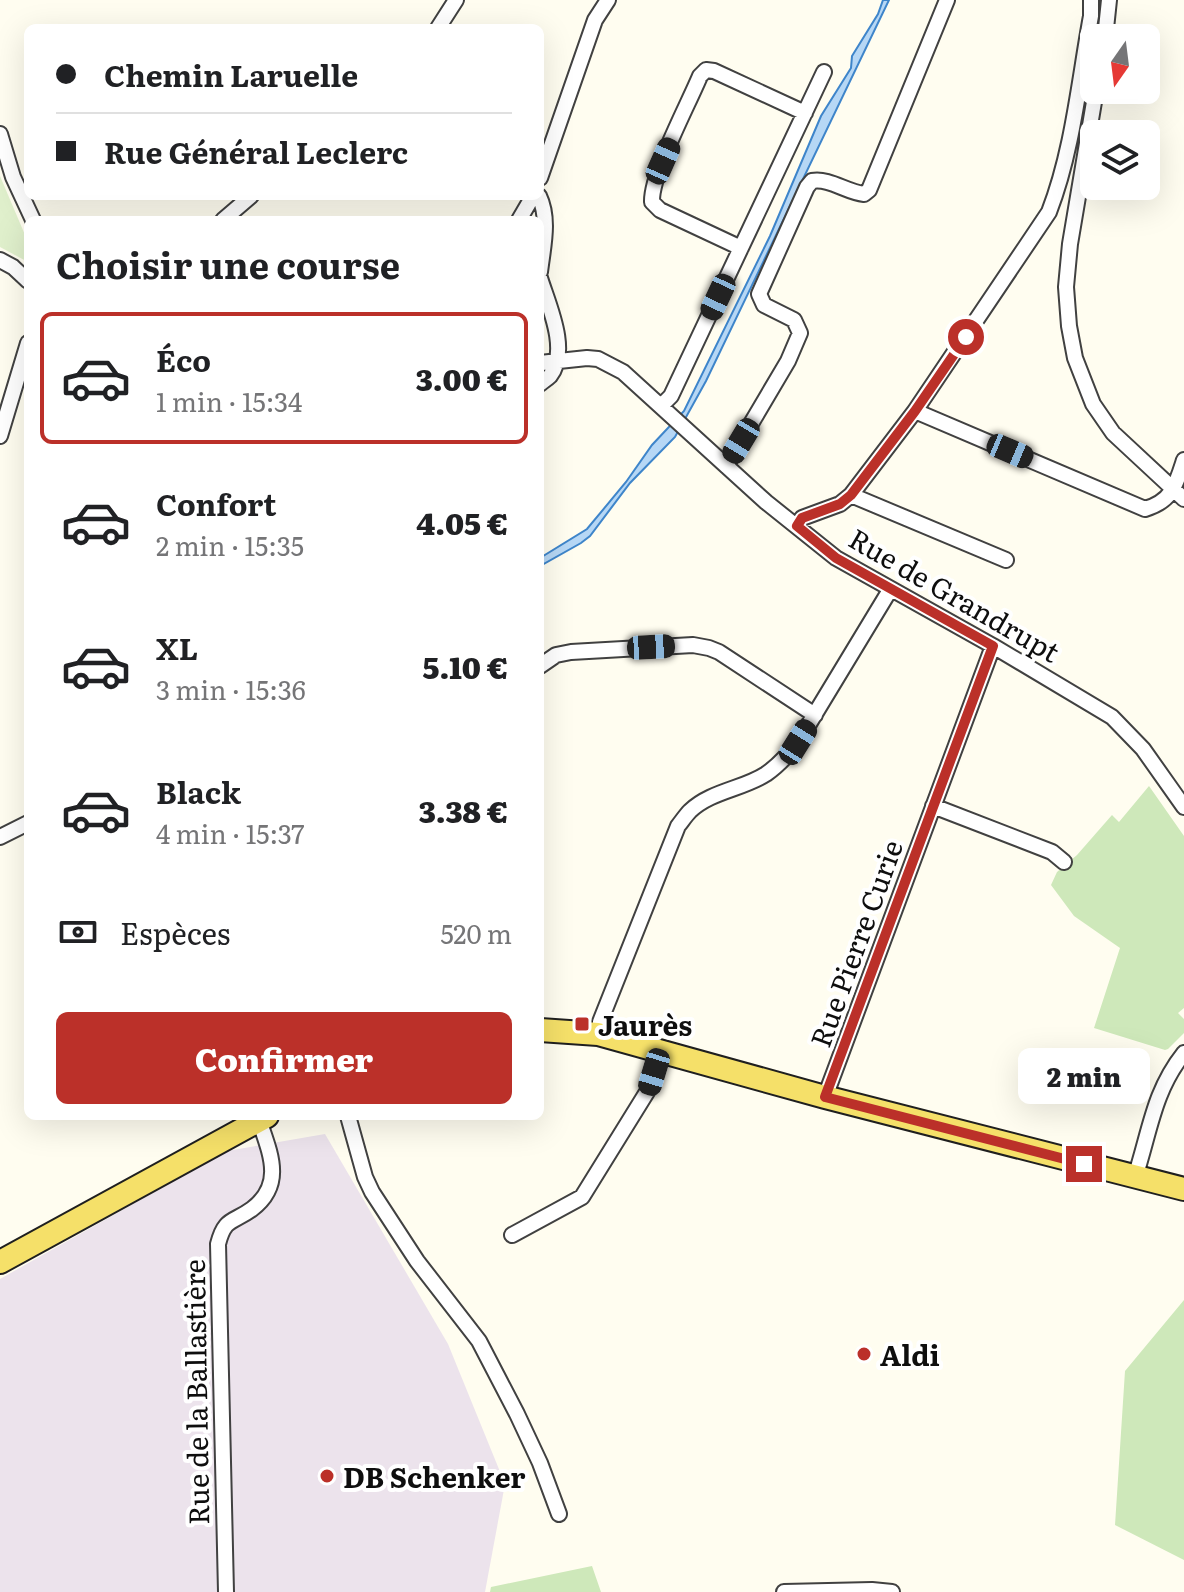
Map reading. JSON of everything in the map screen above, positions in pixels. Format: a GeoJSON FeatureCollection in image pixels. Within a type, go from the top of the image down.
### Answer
{"type":"FeatureCollection","features":[{"type":"Feature","properties":{"kind":"main road"},"geometry":{"type":"LineString","coordinates":[[544,1030],[598,1034],[825,1097],[1184,1189]]}},
{"type":"Feature","properties":{"kind":"main road"},"geometry":{"type":"LineString","coordinates":[[0,1262],[259,1120]]}},
{"type":"Feature","properties":{"kind":"street"},"geometry":{"type":"LineString","coordinates":[[441,24],[456,0]]}},
{"type":"Feature","properties":{"kind":"street"},"geometry":{"type":"LineString","coordinates":[[544,167],[595,20],[608,0]]}},
{"type":"Feature","properties":{"kind":"street"},"geometry":{"type":"LineString","coordinates":[[726,466],[788,361],[800,333],[794,320],[764,305],[759,294],[807,187],[812,181],[821,180],[857,193],[864,194],[869,190],[947,0]]}},
{"type":"Feature","properties":{"kind":"street"},"geometry":{"type":"LineString","coordinates":[[797,526],[802,518],[840,504],[851,495],[915,411],[1049,212],[1067,147],[1091,16],[1091,0]]}},
{"type":"Feature","properties":{"kind":"street"},"geometry":{"type":"LineString","coordinates":[[1106,24],[1109,0]]}},
{"type":"Feature","properties":{"kind":"street"},"geometry":{"type":"LineString","coordinates":[[741,248],[660,210],[652,202],[663,161],[700,76],[706,70],[714,71],[805,113]]}},
{"type":"Feature","properties":{"kind":"street"},"geometry":{"type":"LineString","coordinates":[[661,406],[671,396],[824,72]]}},
{"type":"Feature","properties":{"kind":"street"},"geometry":{"type":"LineString","coordinates":[[1094,104],[1070,244],[1066,287],[1075,358],[1093,404],[1113,433],[1178,494]]}},
{"type":"Feature","properties":{"kind":"street"},"geometry":{"type":"LineString","coordinates":[[0,134],[13,177],[31,216]]}},
{"type":"Feature","properties":{"kind":"street"},"geometry":{"type":"LineString","coordinates":[[228,216],[246,200]]}},
{"type":"Feature","properties":{"kind":"street"},"geometry":{"type":"LineString","coordinates":[[541,200],[545,207],[544,241]]}},
{"type":"Feature","properties":{"kind":"street"},"geometry":{"type":"LineString","coordinates":[[0,260],[24,277]]}},
{"type":"Feature","properties":{"kind":"street"},"geometry":{"type":"LineString","coordinates":[[544,288],[558,334],[556,361],[551,375],[544,381]]}},
{"type":"Feature","properties":{"kind":"street"},"geometry":{"type":"LineString","coordinates":[[0,436],[24,356]]}},
{"type":"Feature","properties":{"kind":"street","name":"Rue de Grandrupt"},"geometry":{"type":"LineString","coordinates":[[544,362],[598,359],[623,372],[726,466],[836,558],[1112,717],[1143,749],[1184,807]]}},
{"type":"Feature","properties":{"kind":"street"},"geometry":{"type":"LineString","coordinates":[[915,411],[1145,509],[1178,494]]}},
{"type":"Feature","properties":{"kind":"street"},"geometry":{"type":"LineString","coordinates":[[1178,494],[1183,468]]}},
{"type":"Feature","properties":{"kind":"street"},"geometry":{"type":"LineString","coordinates":[[851,495],[1006,560]]}},
{"type":"Feature","properties":{"kind":"street"},"geometry":{"type":"LineString","coordinates":[[598,1034],[600,1022],[678,826],[691,810],[713,796],[764,775],[784,760],[815,715],[890,590]]}},
{"type":"Feature","properties":{"kind":"street"},"geometry":{"type":"LineString","coordinates":[[544,663],[556,655],[571,652],[693,645],[709,648],[815,715]]}},
{"type":"Feature","properties":{"kind":"street","name":"Rue Pierre Curie"},"geometry":{"type":"LineString","coordinates":[[825,1097],[993,646]]}},
{"type":"Feature","properties":{"kind":"street"},"geometry":{"type":"LineString","coordinates":[[933,806],[1052,852],[1064,862]]}},
{"type":"Feature","properties":{"kind":"street"},"geometry":{"type":"LineString","coordinates":[[0,837],[24,825]]}},
{"type":"Feature","properties":{"kind":"street"},"geometry":{"type":"LineString","coordinates":[[512,1235],[582,1197],[647,1092],[660,1051]]}},
{"type":"Feature","properties":{"kind":"street"},"geometry":{"type":"LineString","coordinates":[[1135,1177],[1159,1093],[1184,1053]]}},
{"type":"Feature","properties":{"kind":"street","name":"Rue de la Ballastière"},"geometry":{"type":"LineString","coordinates":[[226,1592],[218,1244],[222,1229],[267,1194],[273,1177],[273,1161],[263,1120]]}},
{"type":"Feature","properties":{"kind":"street"},"geometry":{"type":"LineString","coordinates":[[349,1120],[372,1192],[417,1261],[479,1341],[540,1463],[559,1514]]}},
{"type":"Feature","properties":{"kind":"street"},"geometry":{"type":"LineString","coordinates":[[784,1592],[892,1592]]}},
{"type":"Feature","properties":{"kind":"shaded area"},"geometry":{"type":"Polygon","coordinates":[[[325,1134],[448,1344],[505,1484],[485,1592],[0,1592],[0,1279],[227,1151],[325,1134]]]}},
{"type":"Feature","properties":{"kind":"green space"},"geometry":{"type":"Polygon","coordinates":[[[0,176],[24,233],[24,260],[0,247],[0,176]]]}},
{"type":"Feature","properties":{"kind":"green space"},"geometry":{"type":"Polygon","coordinates":[[[1149,786],[1184,836],[1184,1008],[1178,1013],[1184,1019],[1184,1033],[1165,1050],[1094,1028],[1120,948],[1074,916],[1051,885],[1057,872],[1077,855],[1112,815],[1119,822],[1149,786]]]}},
{"type":"Feature","properties":{"kind":"green space"},"geometry":{"type":"Polygon","coordinates":[[[1184,1300],[1184,1560],[1115,1525],[1125,1371],[1184,1300]]]}},
{"type":"Feature","properties":{"kind":"green space"},"geometry":{"type":"Polygon","coordinates":[[[592,1566],[601,1592],[490,1592],[491,1587],[592,1566]]]}},
{"type":"Feature","properties":{"kind":"water"},"geometry":{"type":"Polygon","coordinates":[[[883,0],[889,0],[706,381],[675,437],[630,483],[590,536],[544,564],[544,556],[587,529],[652,445],[684,411],[770,236],[821,116],[851,68],[852,56],[878,14],[883,0]]]}},
{"type":"Feature","properties":{"kind":"place","name":"Jaurès"},"geometry":{"type":"Point","coordinates":[582,1024]}},
{"type":"Feature","properties":{"kind":"place","name":"Aldi"},"geometry":{"type":"Point","coordinates":[864,1354]}},
{"type":"Feature","properties":{"kind":"place","name":"DB Schenker"},"geometry":{"type":"Point","coordinates":[327,1476]}},
{"type":"Feature","properties":{"kind":"route"},"geometry":{"type":"LineString","coordinates":[[966,337],[851,495],[840,504],[802,518],[797,526],[836,558],[993,646],[825,1097],[1084,1164]]}}]}
